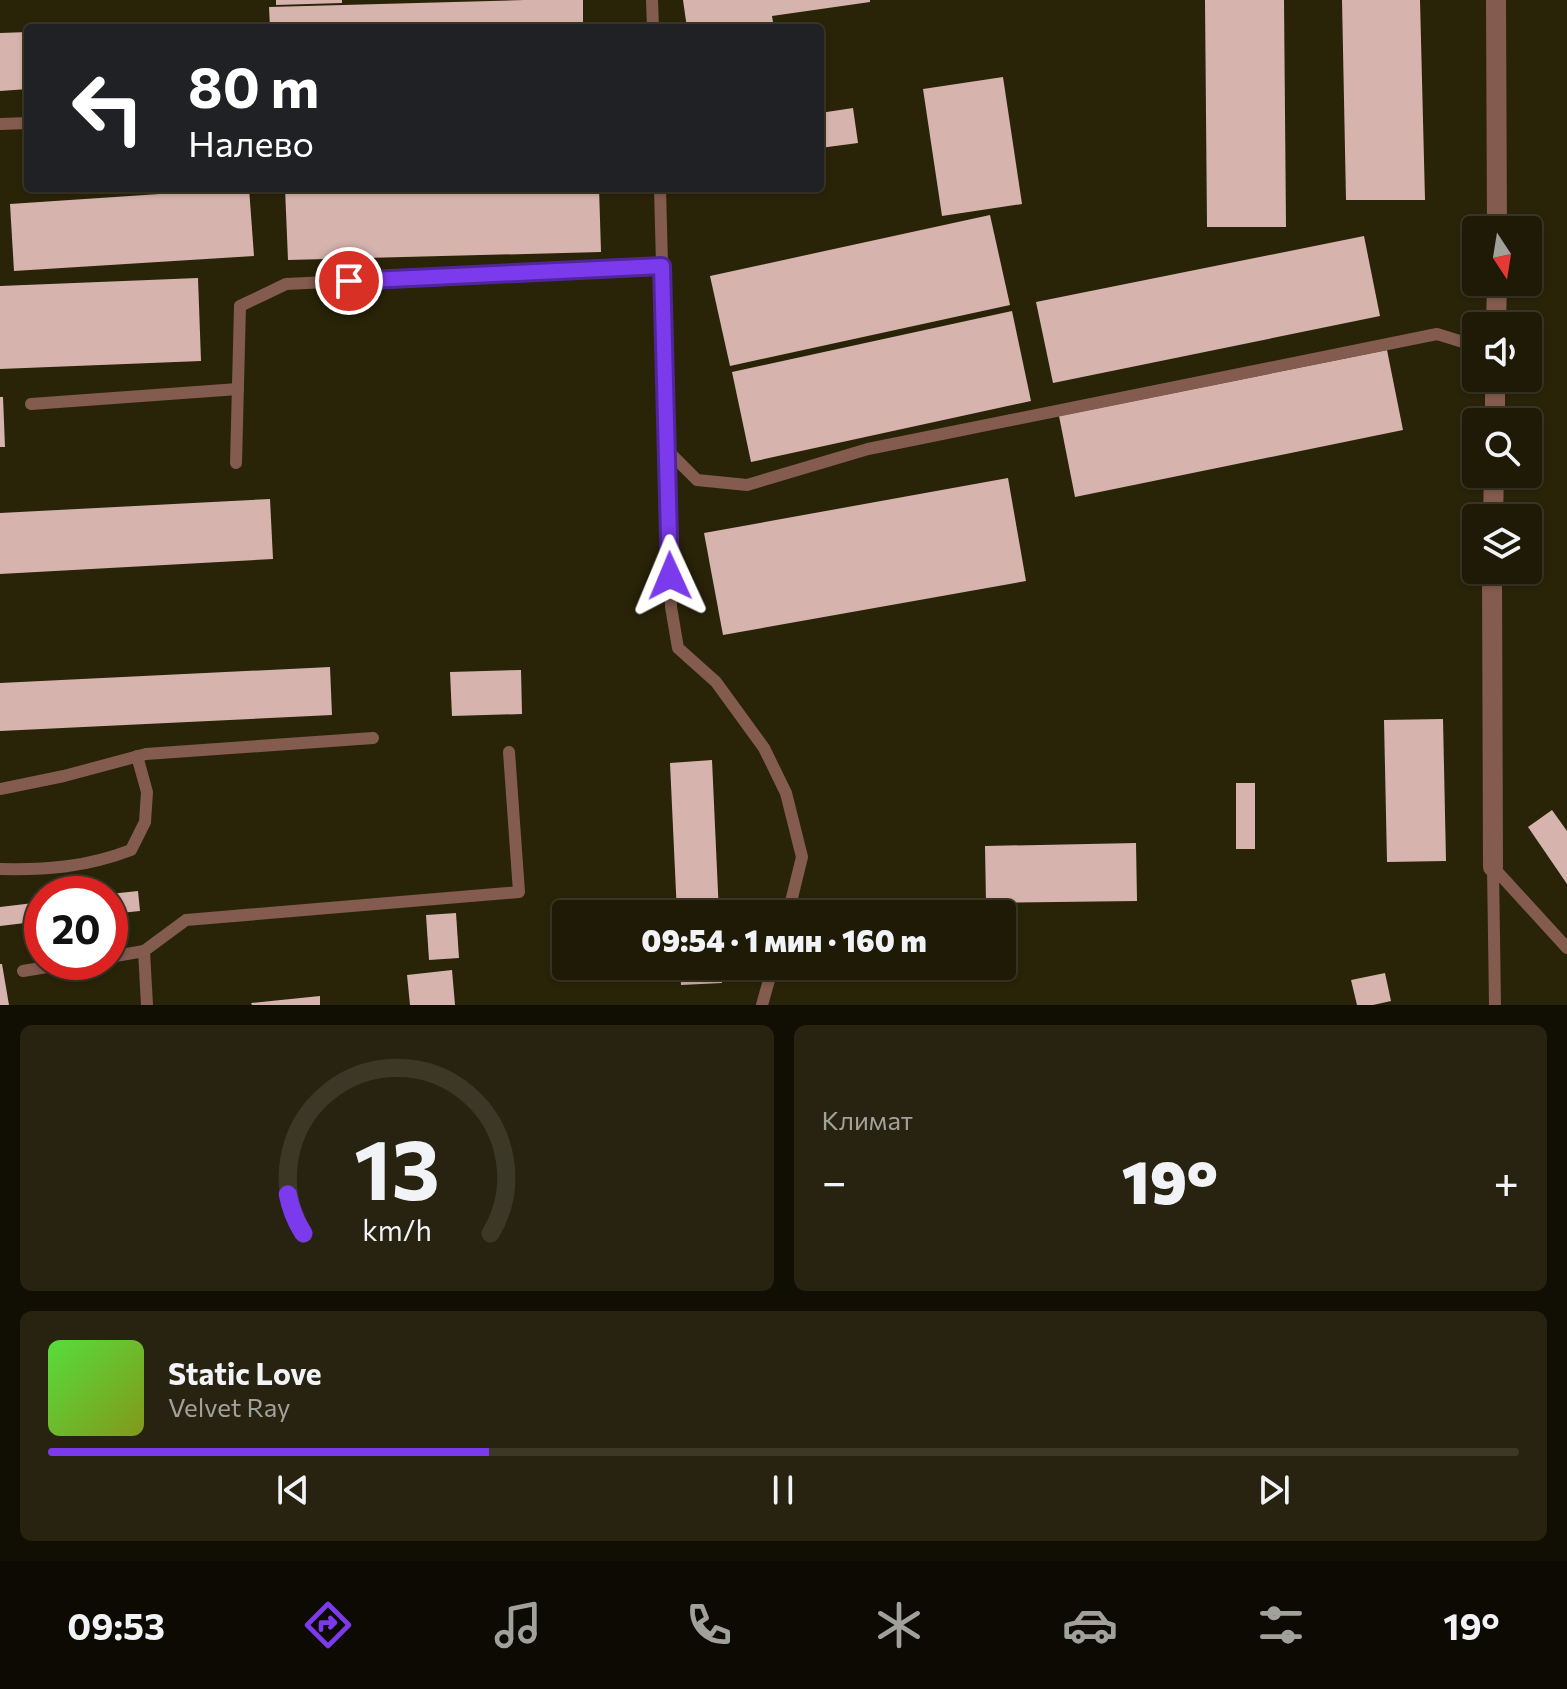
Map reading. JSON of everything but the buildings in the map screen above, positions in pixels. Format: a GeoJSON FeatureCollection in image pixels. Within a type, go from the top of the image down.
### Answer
{"type":"FeatureCollection","features":[{"type":"Feature","properties":{"kind":"street"},"geometry":{"type":"LineString","coordinates":[[1496,0],[1497,216]]}},
{"type":"Feature","properties":{"kind":"street"},"geometry":{"type":"LineString","coordinates":[[1492,584],[1493,867]]}},
{"type":"Feature","properties":{"kind":"lane"},"geometry":{"type":"LineString","coordinates":[[652,0],[653,24]]}},
{"type":"Feature","properties":{"kind":"lane"},"geometry":{"type":"LineString","coordinates":[[0,124],[24,123]]}},
{"type":"Feature","properties":{"kind":"lane"},"geometry":{"type":"LineString","coordinates":[[660,192],[671,607],[678,648],[716,682],[764,748],[786,793],[802,857],[791,900]]}},
{"type":"Feature","properties":{"kind":"lane"},"geometry":{"type":"LineString","coordinates":[[236,463],[240,306],[286,284],[662,266]]}},
{"type":"Feature","properties":{"kind":"lane"},"geometry":{"type":"LineString","coordinates":[[667,450],[697,480],[747,485],[868,449],[1437,334],[1462,342]]}},
{"type":"Feature","properties":{"kind":"lane"},"geometry":{"type":"LineString","coordinates":[[31,404],[238,389]]}},
{"type":"Feature","properties":{"kind":"lane"},"geometry":{"type":"LineString","coordinates":[[0,789],[161,752],[373,738]]}},
{"type":"Feature","properties":{"kind":"lane"},"geometry":{"type":"LineString","coordinates":[[128,954],[144,951],[186,920],[519,892],[509,752]]}},
{"type":"Feature","properties":{"kind":"lane"},"geometry":{"type":"LineString","coordinates":[[0,869],[41,870],[103,861],[131,850],[145,822],[147,792],[137,756]]}},
{"type":"Feature","properties":{"kind":"lane"},"geometry":{"type":"LineString","coordinates":[[1493,867],[1567,948]]}},
{"type":"Feature","properties":{"kind":"lane"},"geometry":{"type":"LineString","coordinates":[[1493,867],[1495,1005]]}},
{"type":"Feature","properties":{"kind":"lane"},"geometry":{"type":"LineString","coordinates":[[144,951],[147,1005]]}},
{"type":"Feature","properties":{"kind":"lane"},"geometry":{"type":"LineString","coordinates":[[762,1005],[769,980]]}},
{"type":"Feature","properties":{"kind":"route"},"geometry":{"type":"LineString","coordinates":[[349,281],[662,266],[670,576]]}}]}
